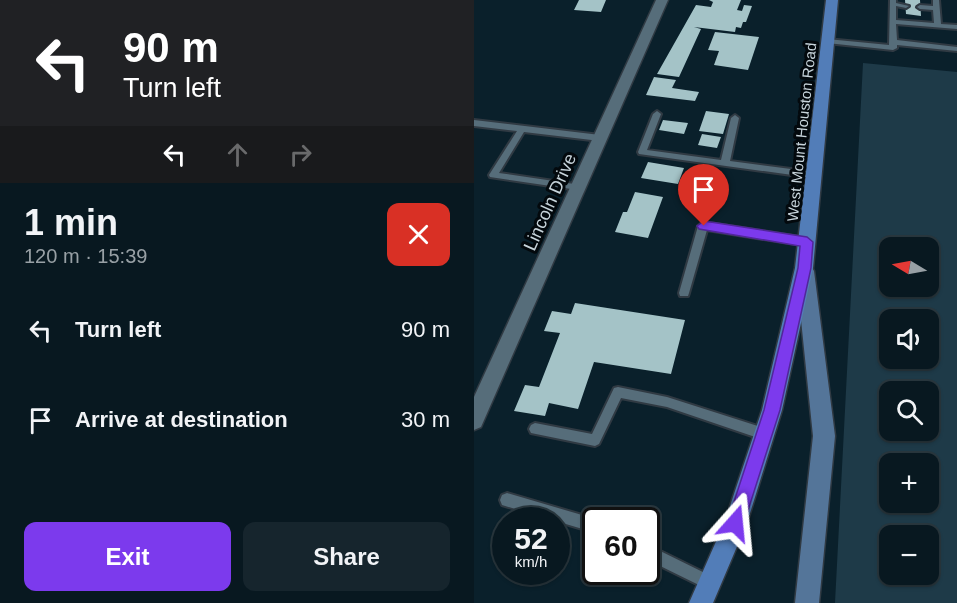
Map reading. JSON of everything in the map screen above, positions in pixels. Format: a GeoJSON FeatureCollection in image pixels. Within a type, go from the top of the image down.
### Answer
{"type":"FeatureCollection","features":[{"type":"Feature","properties":{"kind":"main road","name":"West Mount Houston Road"},"geometry":{"type":"LineString","coordinates":[[701,603],[735,523],[772,410],[804,268],[832,0]]}},
{"type":"Feature","properties":{"kind":"main road"},"geometry":{"type":"LineString","coordinates":[[804,268],[824,436],[807,603]]}},
{"type":"Feature","properties":{"kind":"street","name":"Lincoln Drive"},"geometry":{"type":"LineString","coordinates":[[474,420],[662,0]]}},
{"type":"Feature","properties":{"kind":"lane"},"geometry":{"type":"LineString","coordinates":[[827,41],[893,48],[893,2],[906,6]]}},
{"type":"Feature","properties":{"kind":"lane"},"geometry":{"type":"LineString","coordinates":[[921,3],[936,3],[938,25]]}},
{"type":"Feature","properties":{"kind":"lane"},"geometry":{"type":"LineString","coordinates":[[893,22],[957,27]]}},
{"type":"Feature","properties":{"kind":"lane"},"geometry":{"type":"LineString","coordinates":[[893,42],[957,49]]}},
{"type":"Feature","properties":{"kind":"lane"},"geometry":{"type":"LineString","coordinates":[[657,114],[642,153],[814,175]]}},
{"type":"Feature","properties":{"kind":"lane"},"geometry":{"type":"LineString","coordinates":[[724,162],[735,118]]}},
{"type":"Feature","properties":{"kind":"lane"},"geometry":{"type":"LineString","coordinates":[[474,123],[600,138]]}},
{"type":"Feature","properties":{"kind":"lane"},"geometry":{"type":"LineString","coordinates":[[522,129],[494,176],[578,187]]}},
{"type":"Feature","properties":{"kind":"lane"},"geometry":{"type":"LineString","coordinates":[[684,293],[704,226],[807,242]]}},
{"type":"Feature","properties":{"kind":"lane"},"geometry":{"type":"LineString","coordinates":[[535,429],[595,440],[618,392],[667,402],[764,434]]}},
{"type":"Feature","properties":{"kind":"lane"},"geometry":{"type":"LineString","coordinates":[[507,500],[582,522]]}},
{"type":"Feature","properties":{"kind":"lane"},"geometry":{"type":"LineString","coordinates":[[660,558],[710,583]]}},
{"type":"Feature","properties":{"kind":"shaded area"},"geometry":{"type":"Polygon","coordinates":[[[863,63],[957,72],[957,603],[835,603],[863,63]]]}},
{"type":"Feature","properties":{"kind":"building"},"geometry":{"type":"Polygon","coordinates":[[[579,0],[606,0],[601,12],[574,10],[579,0]]]}},
{"type":"Feature","properties":{"kind":"building"},"geometry":{"type":"Polygon","coordinates":[[[709,0],[741,0],[737,10],[742,11],[744,5],[752,6],[746,22],[743,22],[741,28],[736,27],[735,32],[694,27],[701,29],[679,77],[657,74],[696,5],[711,7],[713,2],[709,0]]]}},
{"type":"Feature","properties":{"kind":"building"},"geometry":{"type":"Polygon","coordinates":[[[905,0],[920,0],[921,16],[906,14],[905,0]]]}},
{"type":"Feature","properties":{"kind":"building"},"geometry":{"type":"Polygon","coordinates":[[[715,32],[759,37],[748,70],[714,65],[719,51],[708,50],[715,32]]]}},
{"type":"Feature","properties":{"kind":"building"},"geometry":{"type":"Polygon","coordinates":[[[654,77],[676,80],[672,88],[699,92],[695,101],[646,95],[654,77]]]}},
{"type":"Feature","properties":{"kind":"building"},"geometry":{"type":"Polygon","coordinates":[[[706,111],[729,114],[723,134],[699,131],[706,111]]]}},
{"type":"Feature","properties":{"kind":"building"},"geometry":{"type":"Polygon","coordinates":[[[663,120],[688,123],[684,134],[659,130],[663,120]]]}},
{"type":"Feature","properties":{"kind":"building"},"geometry":{"type":"Polygon","coordinates":[[[702,134],[721,137],[717,148],[698,145],[702,134]]]}},
{"type":"Feature","properties":{"kind":"building"},"geometry":{"type":"Polygon","coordinates":[[[648,162],[684,168],[678,184],[641,178],[648,162]]]}},
{"type":"Feature","properties":{"kind":"building"},"geometry":{"type":"Polygon","coordinates":[[[635,192],[663,197],[648,238],[615,232],[635,192]]]}},
{"type":"Feature","properties":{"kind":"building"},"geometry":{"type":"Polygon","coordinates":[[[575,303],[685,320],[671,374],[594,362],[578,409],[549,403],[545,416],[514,411],[525,385],[539,387],[560,333],[544,331],[552,311],[571,314],[575,303]]]}},
{"type":"Feature","properties":{"kind":"route"},"geometry":{"type":"LineString","coordinates":[[704,226],[807,242],[804,268],[772,410],[735,523]]}}]}
